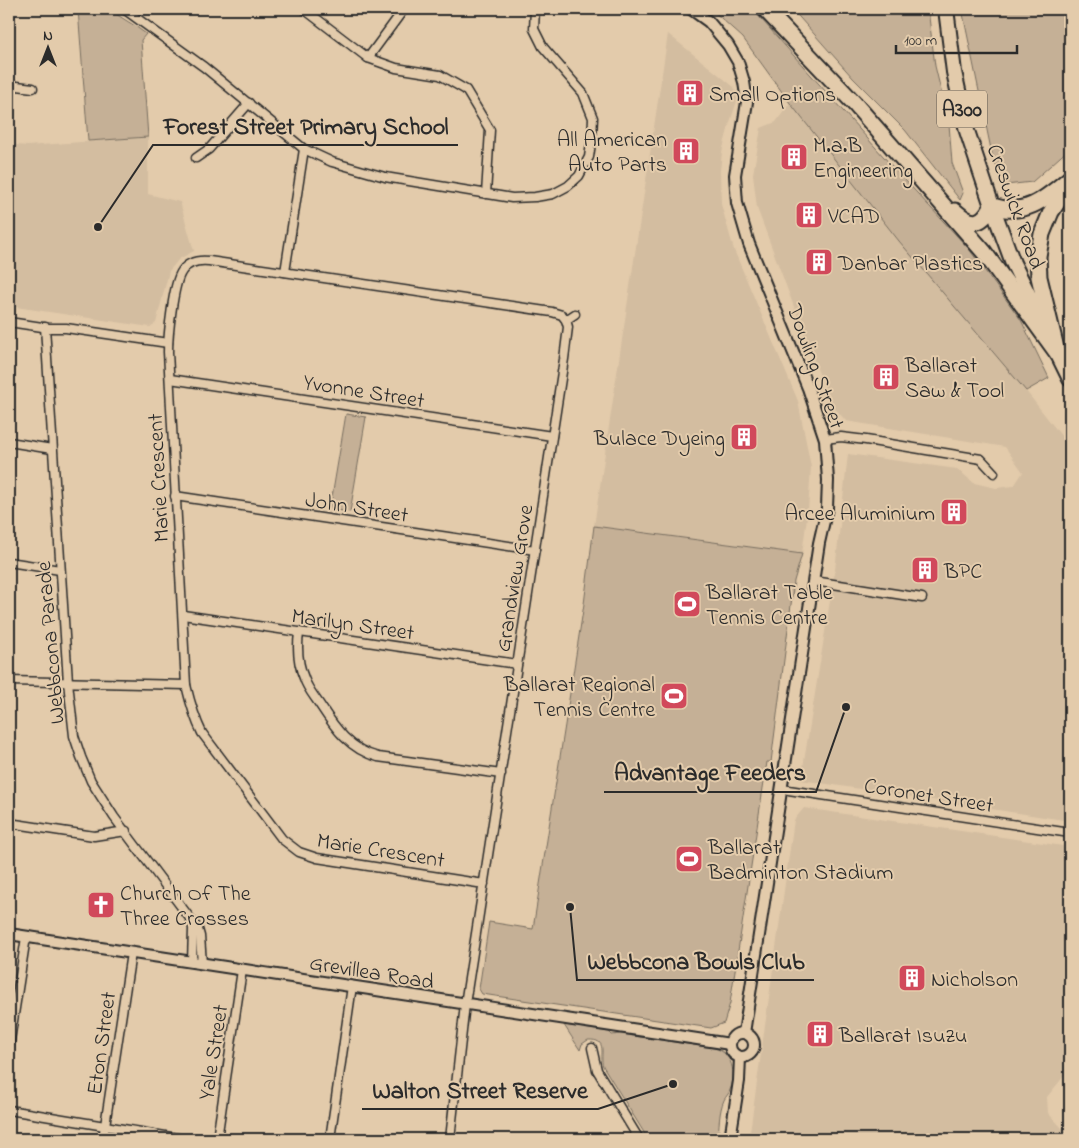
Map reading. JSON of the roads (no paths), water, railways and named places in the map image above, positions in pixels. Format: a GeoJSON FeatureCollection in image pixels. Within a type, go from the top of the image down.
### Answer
{"type":"FeatureCollection","features":[{"type":"Feature","properties":{"kind":"highway"},"geometry":{"type":"LineString","coordinates":[[765,9],[854,104],[984,252],[1058,354]]}},
{"type":"Feature","properties":{"kind":"highway","name":"Creswick Road"},"geometry":{"type":"LineString","coordinates":[[946,9],[954,72],[967,131],[992,206],[1013,262],[1070,379]]}},
{"type":"Feature","properties":{"kind":"highway"},"geometry":{"type":"LineString","coordinates":[[918,176],[964,219],[971,221],[983,220],[992,206],[1008,210],[1027,208],[1044,199],[1070,178]]}},
{"type":"Feature","properties":{"kind":"highway"},"geometry":{"type":"LineString","coordinates":[[1058,354],[1039,277],[1038,256],[1042,234],[1051,212],[1070,182]]}},
{"type":"Feature","properties":{"kind":"street"},"geometry":{"type":"LineString","coordinates":[[124,9],[204,67],[304,149],[332,162],[385,178],[512,198],[535,198],[553,194],[568,186],[579,176],[590,156],[593,118],[583,93],[543,47],[534,29],[535,9]]}},
{"type":"Feature","properties":{"kind":"street"},"geometry":{"type":"LineString","coordinates":[[304,9],[368,58],[396,68],[440,75],[466,90],[490,130],[486,194]]}},
{"type":"Feature","properties":{"kind":"street"},"geometry":{"type":"LineString","coordinates":[[368,58],[404,9]]}},
{"type":"Feature","properties":{"kind":"street","name":"Dowling Street"},"geometry":{"type":"LineString","coordinates":[[690,9],[709,22],[728,45],[738,62],[744,82],[747,102],[735,175],[737,203],[749,244],[808,388],[825,439],[828,480],[827,508],[814,580],[744,1033]]}},
{"type":"Feature","properties":{"kind":"street"},"geometry":{"type":"LineString","coordinates":[[9,84],[33,88]]}},
{"type":"Feature","properties":{"kind":"street"},"geometry":{"type":"LineString","coordinates":[[196,158],[209,149],[249,103]]}},
{"type":"Feature","properties":{"kind":"street"},"geometry":{"type":"LineString","coordinates":[[285,272],[304,149]]}},
{"type":"Feature","properties":{"kind":"street","name":"Marie Crescent"},"geometry":{"type":"LineString","coordinates":[[484,884],[317,858],[299,852],[282,839],[202,733],[191,708],[186,685],[168,344],[178,277],[192,263],[209,260],[552,312],[562,315],[566,320]]}},
{"type":"Feature","properties":{"kind":"street"},"geometry":{"type":"LineString","coordinates":[[566,320],[575,314]]}},
{"type":"Feature","properties":{"kind":"street","name":"Grandview Grove"},"geometry":{"type":"LineString","coordinates":[[450,1139],[465,1004],[568,332],[566,320]]}},
{"type":"Feature","properties":{"kind":"street"},"geometry":{"type":"LineString","coordinates":[[9,322],[66,328],[168,344]]}},
{"type":"Feature","properties":{"kind":"street","name":"Webbcona Parade"},"geometry":{"type":"LineString","coordinates":[[45,327],[71,720],[80,757],[99,795],[191,920],[197,963]]}},
{"type":"Feature","properties":{"kind":"street","name":"Yvonne Street"},"geometry":{"type":"LineString","coordinates":[[170,379],[552,436]]}},
{"type":"Feature","properties":{"kind":"street"},"geometry":{"type":"LineString","coordinates":[[825,439],[841,437],[866,440],[981,459],[994,473]]}},
{"type":"Feature","properties":{"kind":"street"},"geometry":{"type":"LineString","coordinates":[[9,442],[52,449]]}},
{"type":"Feature","properties":{"kind":"street","name":"John Street"},"geometry":{"type":"LineString","coordinates":[[175,496],[535,550]]}},
{"type":"Feature","properties":{"kind":"street"},"geometry":{"type":"LineString","coordinates":[[9,562],[60,570]]}},
{"type":"Feature","properties":{"kind":"street"},"geometry":{"type":"LineString","coordinates":[[814,580],[922,598]]}},
{"type":"Feature","properties":{"kind":"street","name":"Marilyn Street"},"geometry":{"type":"LineString","coordinates":[[183,616],[517,664]]}},
{"type":"Feature","properties":{"kind":"street"},"geometry":{"type":"LineString","coordinates":[[299,633],[297,647],[299,663],[306,684],[334,726],[355,748],[366,754],[501,774]]}},
{"type":"Feature","properties":{"kind":"street"},"geometry":{"type":"LineString","coordinates":[[9,681],[186,685]]}},
{"type":"Feature","properties":{"kind":"street","name":"Coronet Street"},"geometry":{"type":"LineString","coordinates":[[782,789],[1070,834]]}},
{"type":"Feature","properties":{"kind":"street"},"geometry":{"type":"LineString","coordinates":[[9,822],[94,836],[126,831]]}},
{"type":"Feature","properties":{"kind":"street","name":"Grevillea Road"},"geometry":{"type":"LineString","coordinates":[[9,934],[730,1044]]}},
{"type":"Feature","properties":{"kind":"street"},"geometry":{"type":"LineString","coordinates":[[9,1047],[26,937]]}},
{"type":"Feature","properties":{"kind":"street","name":"Eton Street"},"geometry":{"type":"LineString","coordinates":[[103,1139],[131,953]]}},
{"type":"Feature","properties":{"kind":"street","name":"Yale Street"},"geometry":{"type":"LineString","coordinates":[[217,1139],[242,970]]}},
{"type":"Feature","properties":{"kind":"street"},"geometry":{"type":"LineString","coordinates":[[330,1139],[352,986]]}},
{"type":"Feature","properties":{"kind":"street"},"geometry":{"type":"LineString","coordinates":[[744,1033],[751,1037],[754,1047],[750,1054],[740,1057],[733,1054],[730,1044],[732,1038],[744,1033]]}},
{"type":"Feature","properties":{"kind":"street"},"geometry":{"type":"LineString","coordinates":[[592,1048],[597,1070],[640,1139]]}},
{"type":"Feature","properties":{"kind":"street"},"geometry":{"type":"LineString","coordinates":[[730,1139],[739,1081],[740,1057]]}},
{"type":"Feature","properties":{"kind":"street"},"geometry":{"type":"LineString","coordinates":[[9,1110],[183,1139]]}},
{"type":"Feature","properties":{"kind":"place","name":"Small Options"},"geometry":{"type":"Point","coordinates":[690,93]}},
{"type":"Feature","properties":{"kind":"place","name":"All American Auto Parts"},"geometry":{"type":"Point","coordinates":[686,151]}},
{"type":"Feature","properties":{"kind":"place","name":"M.a.B Engineering"},"geometry":{"type":"Point","coordinates":[794,157]}},
{"type":"Feature","properties":{"kind":"place","name":"VCAD"},"geometry":{"type":"Point","coordinates":[809,215]}},
{"type":"Feature","properties":{"kind":"place","name":"Forest Street Primary School"},"geometry":{"type":"Point","coordinates":[98,227]}},
{"type":"Feature","properties":{"kind":"place","name":"Danbar Plastics"},"geometry":{"type":"Point","coordinates":[819,262]}},
{"type":"Feature","properties":{"kind":"place","name":"Ballarat Saw & Tool"},"geometry":{"type":"Point","coordinates":[886,377]}},
{"type":"Feature","properties":{"kind":"place","name":"Bulace Dyeing"},"geometry":{"type":"Point","coordinates":[744,437]}},
{"type":"Feature","properties":{"kind":"place","name":"Arcee Aluminium"},"geometry":{"type":"Point","coordinates":[954,512]}},
{"type":"Feature","properties":{"kind":"place","name":"BPC"},"geometry":{"type":"Point","coordinates":[925,570]}},
{"type":"Feature","properties":{"kind":"place","name":"Ballarat Table Tennis Centre"},"geometry":{"type":"Point","coordinates":[687,604]}},
{"type":"Feature","properties":{"kind":"place","name":"Ballarat Regional Tennis Centre"},"geometry":{"type":"Point","coordinates":[674,696]}},
{"type":"Feature","properties":{"kind":"place","name":"Advantage Feeders"},"geometry":{"type":"Point","coordinates":[846,707]}},
{"type":"Feature","properties":{"kind":"place","name":"Ballarat Badminton Stadium"},"geometry":{"type":"Point","coordinates":[689,859]}},
{"type":"Feature","properties":{"kind":"place","name":"Church Of The Three Crosses"},"geometry":{"type":"Point","coordinates":[101,905]}},
{"type":"Feature","properties":{"kind":"place","name":"Webbcona Bowls Club"},"geometry":{"type":"Point","coordinates":[570,907]}},
{"type":"Feature","properties":{"kind":"place","name":"Nicholson"},"geometry":{"type":"Point","coordinates":[912,978]}},
{"type":"Feature","properties":{"kind":"place","name":"Ballarat Isuzu"},"geometry":{"type":"Point","coordinates":[820,1034]}},
{"type":"Feature","properties":{"kind":"place","name":"Walton Street Reserve"},"geometry":{"type":"Point","coordinates":[673,1084]}}]}
